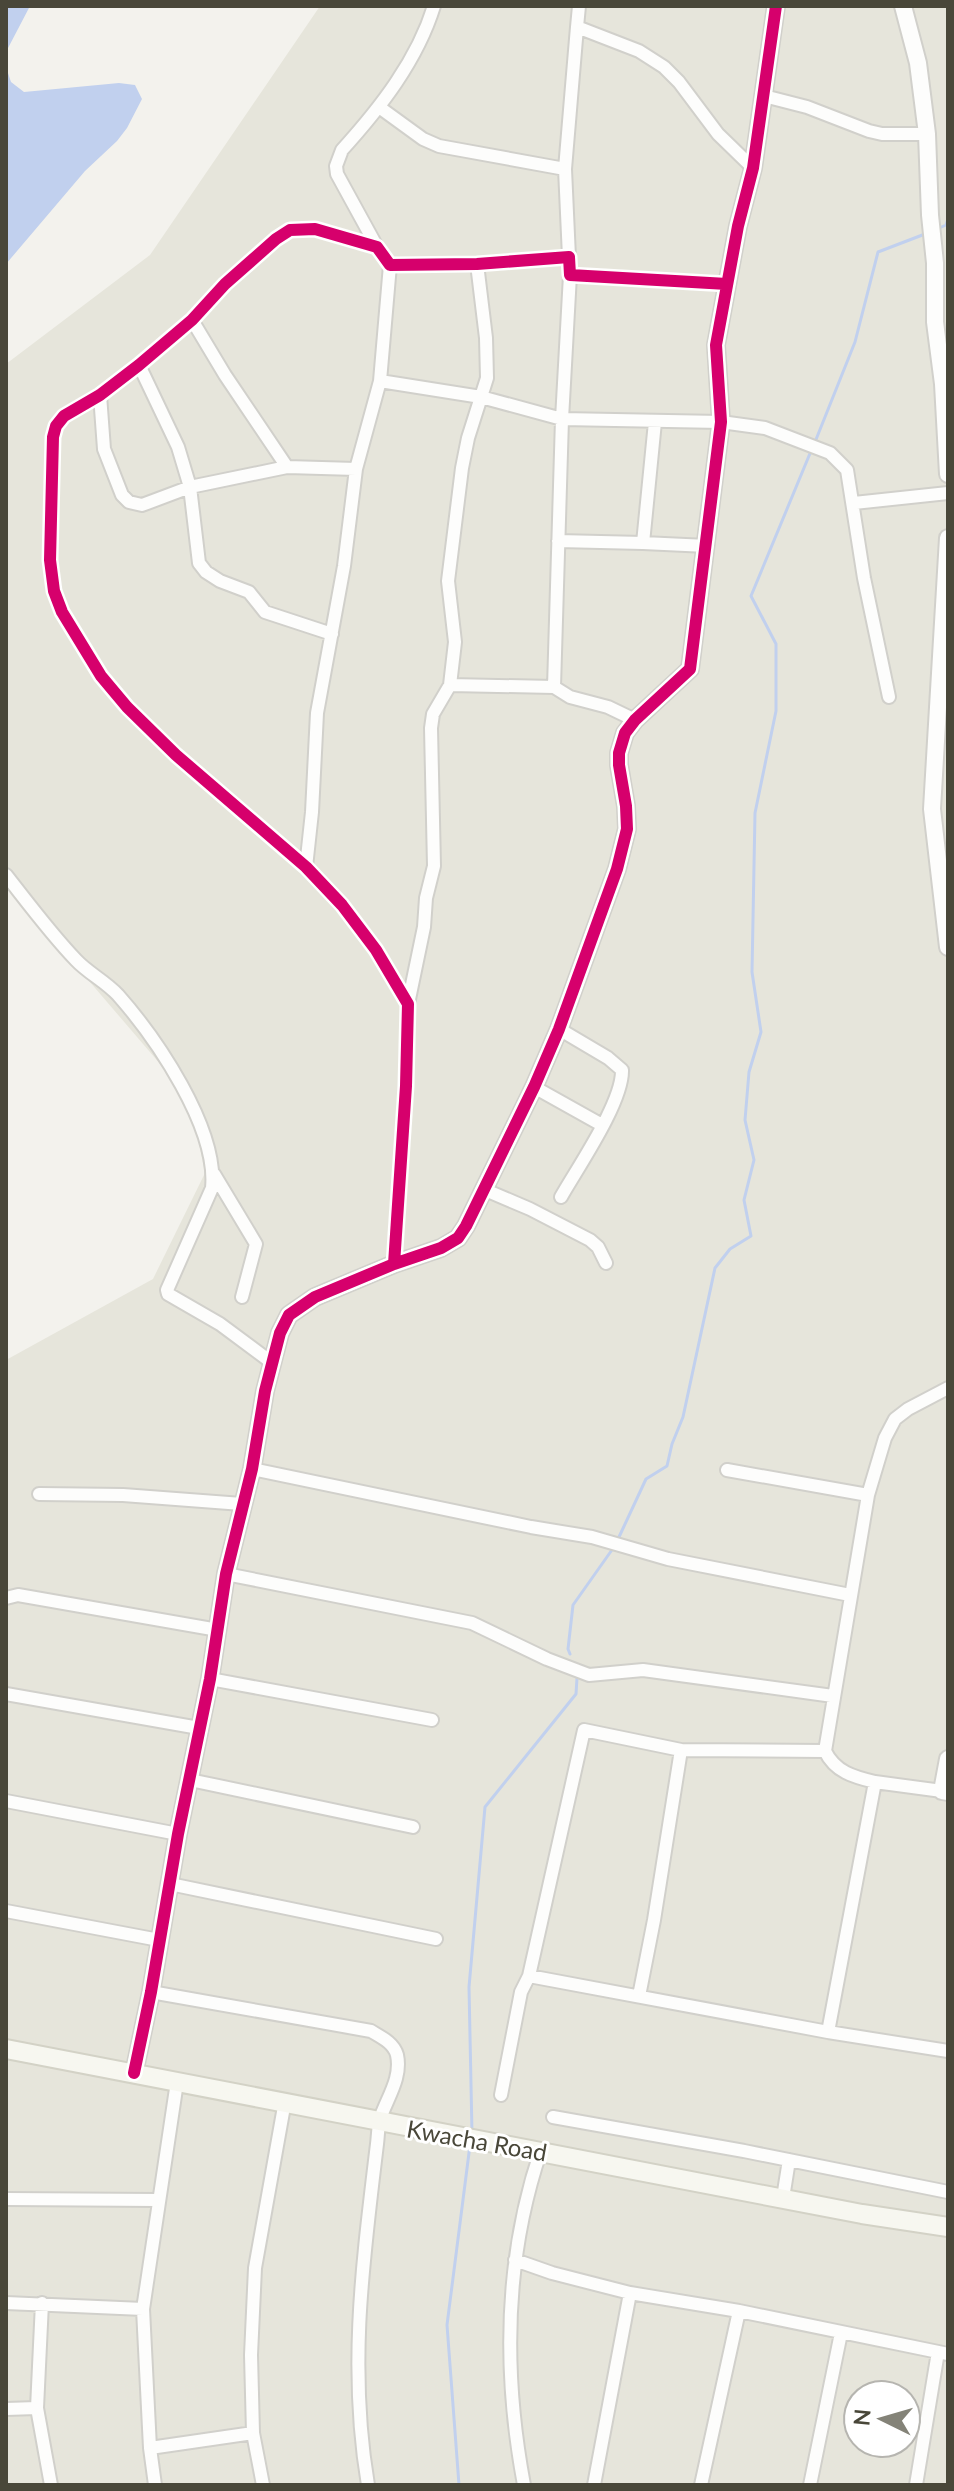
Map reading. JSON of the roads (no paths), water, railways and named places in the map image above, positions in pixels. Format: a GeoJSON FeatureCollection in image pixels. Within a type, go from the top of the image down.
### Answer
{"type":"FeatureCollection","features":[{"type":"Feature","properties":{"kind":"main road","name":"Kwacha Road"},"geometry":{"type":"LineString","coordinates":[[6,2049],[948,2227]]}},
{"type":"Feature","properties":{"kind":"street"},"geometry":{"type":"LineString","coordinates":[[306,867],[317,713],[344,566],[356,469],[380,381],[390,265],[337,174],[336,166],[342,150],[379,107],[411,58],[434,6]]}},
{"type":"Feature","properties":{"kind":"street"},"geometry":{"type":"LineString","coordinates":[[554,687],[562,419],[570,275],[565,169],[579,6]]}},
{"type":"Feature","properties":{"kind":"street"},"geometry":{"type":"LineString","coordinates":[[134,2073],[210,1679],[226,1574],[252,1469],[271,1362],[280,1333],[289,1315],[315,1297],[441,1248],[458,1238],[534,1087],[559,1029],[623,849],[627,829],[619,753],[625,733],[690,669],[721,422],[716,345],[753,168],[776,6]]}},
{"type":"Feature","properties":{"kind":"street"},"geometry":{"type":"LineString","coordinates":[[903,6],[918,63],[927,134],[930,215],[942,259],[935,322],[946,383],[948,474]]}},
{"type":"Feature","properties":{"kind":"street"},"geometry":{"type":"LineString","coordinates":[[577,27],[639,51],[664,67],[718,134],[753,168]]}},
{"type":"Feature","properties":{"kind":"street"},"geometry":{"type":"LineString","coordinates":[[764,96],[807,107],[869,131],[927,134]]}},
{"type":"Feature","properties":{"kind":"street"},"geometry":{"type":"LineString","coordinates":[[379,107],[423,139],[439,146],[565,169]]}},
{"type":"Feature","properties":{"kind":"street"},"geometry":{"type":"LineString","coordinates":[[377,247],[315,229],[290,230],[225,284],[192,320],[139,365],[100,395],[64,416],[56,426],[53,437],[50,560],[54,591],[62,612],[101,676],[127,707],[176,755],[306,867],[342,905],[376,950],[408,1004]]}},
{"type":"Feature","properties":{"kind":"street"},"geometry":{"type":"LineString","coordinates":[[390,265],[477,264],[569,257]]}},
{"type":"Feature","properties":{"kind":"street"},"geometry":{"type":"LineString","coordinates":[[394,1264],[408,1004],[434,866],[431,728],[433,714],[450,685],[455,642],[448,581],[462,468],[487,378],[488,358],[477,264]]}},
{"type":"Feature","properties":{"kind":"street"},"geometry":{"type":"LineString","coordinates":[[570,275],[727,284]]}},
{"type":"Feature","properties":{"kind":"street"},"geometry":{"type":"LineString","coordinates":[[192,320],[287,467]]}},
{"type":"Feature","properties":{"kind":"street"},"geometry":{"type":"LineString","coordinates":[[139,365],[173,435],[190,487],[199,563],[206,572],[249,592],[265,612],[332,634]]}},
{"type":"Feature","properties":{"kind":"street"},"geometry":{"type":"LineString","coordinates":[[380,381],[481,397],[562,419],[721,422],[765,428],[830,453],[847,470],[864,578],[889,697]]}},
{"type":"Feature","properties":{"kind":"street"},"geometry":{"type":"LineString","coordinates":[[100,395],[104,449],[125,500],[142,505],[190,487],[287,467],[356,469]]}},
{"type":"Feature","properties":{"kind":"street"},"geometry":{"type":"LineString","coordinates":[[643,543],[655,422]]}},
{"type":"Feature","properties":{"kind":"street"},"geometry":{"type":"LineString","coordinates":[[854,503],[948,493]]}},
{"type":"Feature","properties":{"kind":"street"},"geometry":{"type":"LineString","coordinates":[[948,538],[942,736],[933,828],[948,947]]}},
{"type":"Feature","properties":{"kind":"street"},"geometry":{"type":"LineString","coordinates":[[558,541],[707,546]]}},
{"type":"Feature","properties":{"kind":"street"},"geometry":{"type":"LineString","coordinates":[[450,685],[554,687],[570,697],[608,707],[635,720]]}},
{"type":"Feature","properties":{"kind":"street"},"geometry":{"type":"LineString","coordinates":[[6,875],[75,959],[119,997],[190,1097],[214,1174],[256,1244],[242,1297]]}},
{"type":"Feature","properties":{"kind":"street"},"geometry":{"type":"LineString","coordinates":[[559,1029],[608,1058],[622,1070],[619,1091],[561,1197]]}},
{"type":"Feature","properties":{"kind":"street"},"geometry":{"type":"LineString","coordinates":[[534,1087],[602,1125]]}},
{"type":"Feature","properties":{"kind":"street"},"geometry":{"type":"LineString","coordinates":[[214,1174],[212,1188],[167,1290],[168,1294],[220,1324],[271,1362]]}},
{"type":"Feature","properties":{"kind":"street"},"geometry":{"type":"LineString","coordinates":[[483,1189],[590,1240],[598,1247],[606,1263]]}},
{"type":"Feature","properties":{"kind":"street"},"geometry":{"type":"LineString","coordinates":[[948,1388],[895,1419],[885,1438],[868,1495],[825,1751],[838,1768],[853,1776],[945,1792],[948,1759]]}},
{"type":"Feature","properties":{"kind":"street"},"geometry":{"type":"LineString","coordinates":[[252,1469],[592,1537],[668,1559],[850,1595]]}},
{"type":"Feature","properties":{"kind":"street"},"geometry":{"type":"LineString","coordinates":[[727,1470],[868,1495]]}},
{"type":"Feature","properties":{"kind":"street"},"geometry":{"type":"LineString","coordinates":[[39,1494],[123,1495],[242,1504]]}},
{"type":"Feature","properties":{"kind":"street"},"geometry":{"type":"LineString","coordinates":[[226,1574],[472,1623],[547,1659],[589,1675],[643,1670],[833,1696]]}},
{"type":"Feature","properties":{"kind":"street"},"geometry":{"type":"LineString","coordinates":[[6,1598],[18,1595],[218,1630]]}},
{"type":"Feature","properties":{"kind":"street"},"geometry":{"type":"LineString","coordinates":[[210,1679],[432,1720]]}},
{"type":"Feature","properties":{"kind":"street"},"geometry":{"type":"LineString","coordinates":[[6,1694],[199,1728]]}},
{"type":"Feature","properties":{"kind":"street"},"geometry":{"type":"LineString","coordinates":[[501,2095],[521,1992],[529,1976],[582,1732],[587,1730],[681,1750],[825,1751]]}},
{"type":"Feature","properties":{"kind":"street"},"geometry":{"type":"LineString","coordinates":[[639,1996],[681,1750]]}},
{"type":"Feature","properties":{"kind":"street"},"geometry":{"type":"LineString","coordinates":[[190,1780],[413,1827]]}},
{"type":"Feature","properties":{"kind":"street"},"geometry":{"type":"LineString","coordinates":[[828,2032],[875,1782]]}},
{"type":"Feature","properties":{"kind":"street"},"geometry":{"type":"LineString","coordinates":[[6,1801],[178,1834]]}},
{"type":"Feature","properties":{"kind":"street"},"geometry":{"type":"LineString","coordinates":[[170,1884],[436,1939]]}},
{"type":"Feature","properties":{"kind":"street"},"geometry":{"type":"LineString","coordinates":[[6,1911],[159,1940]]}},
{"type":"Feature","properties":{"kind":"street"},"geometry":{"type":"LineString","coordinates":[[529,1976],[828,2032],[948,2051]]}},
{"type":"Feature","properties":{"kind":"street"},"geometry":{"type":"LineString","coordinates":[[151,1992],[371,2031],[388,2041],[397,2053],[396,2080],[380,2121],[359,2310],[357,2383],[368,2485]]}},
{"type":"Feature","properties":{"kind":"street"},"geometry":{"type":"LineString","coordinates":[[155,2485],[150,2448],[143,2309],[177,2082]]}},
{"type":"Feature","properties":{"kind":"street"},"geometry":{"type":"LineString","coordinates":[[263,2485],[253,2433],[251,2355],[255,2268],[285,2101]]}},
{"type":"Feature","properties":{"kind":"street"},"geometry":{"type":"LineString","coordinates":[[553,2117],[948,2192]]}},
{"type":"Feature","properties":{"kind":"street"},"geometry":{"type":"LineString","coordinates":[[524,2485],[513,2412],[509,2325],[515,2260],[527,2192],[541,2150]]}},
{"type":"Feature","properties":{"kind":"street"},"geometry":{"type":"LineString","coordinates":[[783,2198],[789,2160]]}},
{"type":"Feature","properties":{"kind":"street"},"geometry":{"type":"LineString","coordinates":[[6,2199],[158,2200]]}},
{"type":"Feature","properties":{"kind":"street"},"geometry":{"type":"LineString","coordinates":[[515,2260],[630,2293],[739,2311],[943,2353],[916,2485]]}},
{"type":"Feature","properties":{"kind":"street"},"geometry":{"type":"LineString","coordinates":[[594,2485],[630,2293]]}},
{"type":"Feature","properties":{"kind":"street"},"geometry":{"type":"LineString","coordinates":[[6,2303],[143,2309]]}},
{"type":"Feature","properties":{"kind":"street"},"geometry":{"type":"LineString","coordinates":[[42,2303],[37,2408],[51,2485]]}},
{"type":"Feature","properties":{"kind":"street"},"geometry":{"type":"LineString","coordinates":[[701,2485],[739,2311]]}},
{"type":"Feature","properties":{"kind":"street"},"geometry":{"type":"LineString","coordinates":[[810,2485],[841,2333]]}},
{"type":"Feature","properties":{"kind":"street"},"geometry":{"type":"LineString","coordinates":[[6,2409],[37,2408]]}},
{"type":"Feature","properties":{"kind":"street"},"geometry":{"type":"LineString","coordinates":[[150,2448],[253,2433]]}},
{"type":"Feature","properties":{"kind":"water"},"geometry":{"type":"Polygon","coordinates":[[[6,6],[30,6],[7,50],[6,66],[6,6]]]}},
{"type":"Feature","properties":{"kind":"water"},"geometry":{"type":"Polygon","coordinates":[[[6,67],[11,82],[24,92],[119,83],[135,85],[142,99],[117,141],[85,171],[6,264],[6,67]]]}},
{"type":"Feature","properties":{"kind":"waterway"},"geometry":{"type":"LineString","coordinates":[[937,229],[946,225],[948,219]]}},
{"type":"Feature","properties":{"kind":"waterway"},"geometry":{"type":"LineString","coordinates":[[815,442],[855,342],[878,252],[925,234]]}},
{"type":"Feature","properties":{"kind":"waterway"},"geometry":{"type":"LineString","coordinates":[[619,1537],[646,1479],[667,1466],[683,1417],[715,1268],[730,1249],[751,1236],[744,1200],[754,1160],[745,1120],[749,1072],[761,1032],[752,972],[755,813],[776,711],[776,644],[751,596],[811,451]]}},
{"type":"Feature","properties":{"kind":"waterway"},"geometry":{"type":"LineString","coordinates":[[570,1654],[573,1605],[614,1547]]}},
{"type":"Feature","properties":{"kind":"waterway"},"geometry":{"type":"LineString","coordinates":[[472,2133],[469,1987],[485,1807],[576,1694],[577,1678]]}},
{"type":"Feature","properties":{"kind":"waterway"},"geometry":{"type":"LineString","coordinates":[[459,2485],[447,2325],[470,2145]]}}]}
